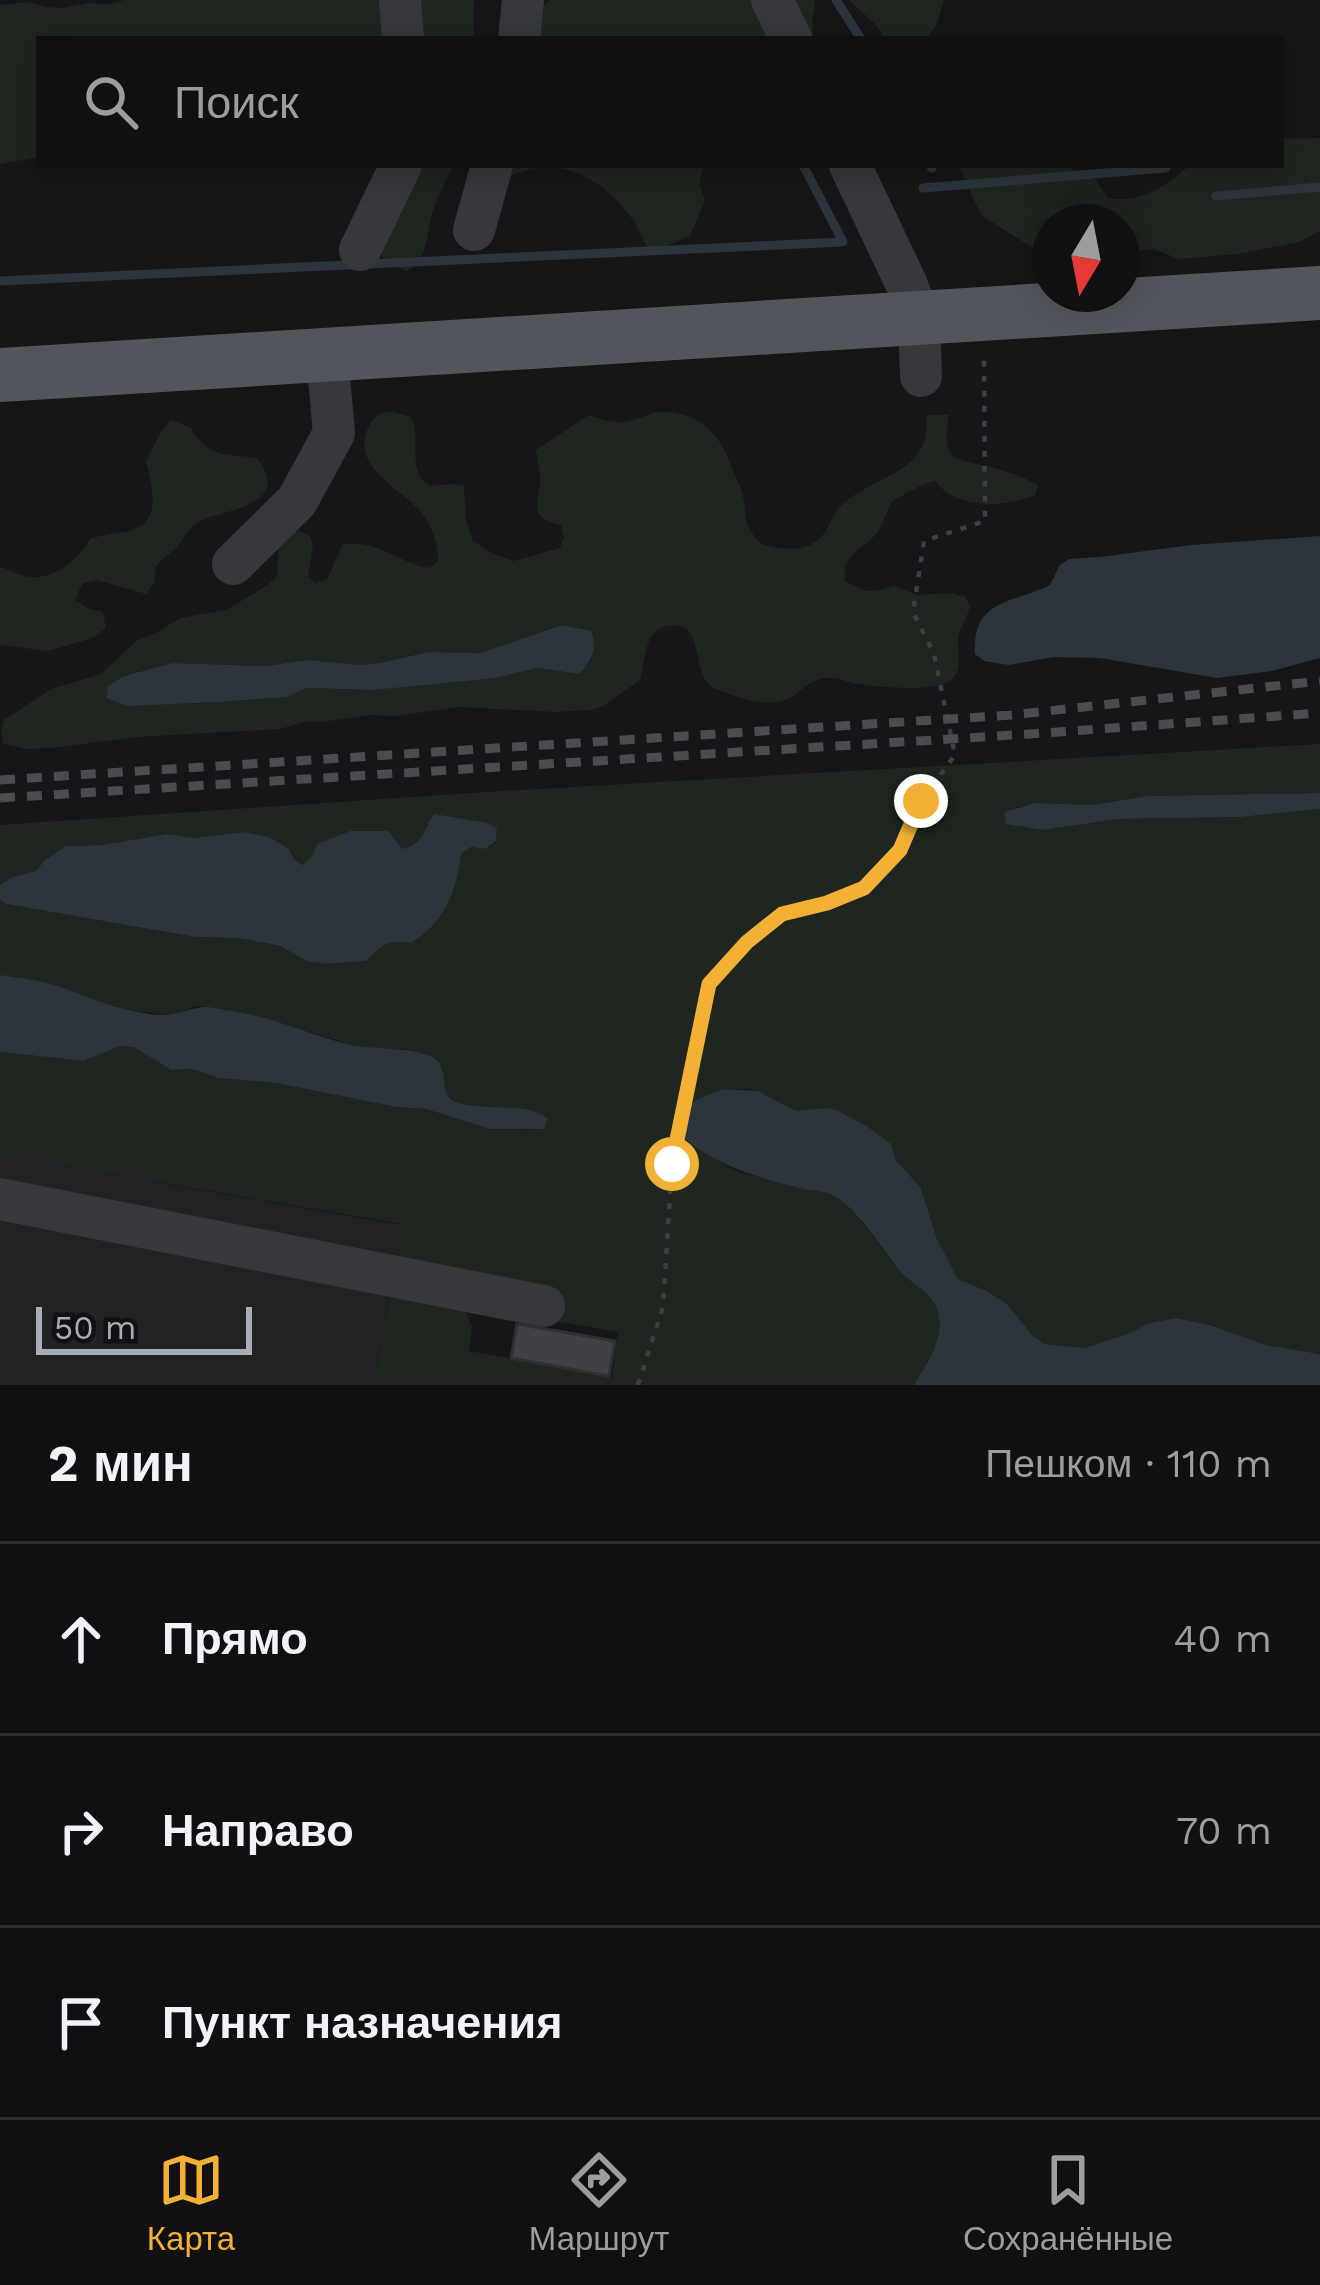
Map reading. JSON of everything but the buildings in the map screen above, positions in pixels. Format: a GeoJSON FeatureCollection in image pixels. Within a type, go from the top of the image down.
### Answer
{"type":"FeatureCollection","features":[{"type":"Feature","properties":{"kind":"main road"},"geometry":{"type":"LineString","coordinates":[[0,375],[1320,293]]}},
{"type":"Feature","properties":{"kind":"street"},"geometry":{"type":"LineString","coordinates":[[400,0],[403,36]]}},
{"type":"Feature","properties":{"kind":"street"},"geometry":{"type":"LineString","coordinates":[[519,36],[523,0]]}},
{"type":"Feature","properties":{"kind":"street"},"geometry":{"type":"LineString","coordinates":[[772,0],[789,36]]}},
{"type":"Feature","properties":{"kind":"street"},"geometry":{"type":"LineString","coordinates":[[360,250],[400,168]]}},
{"type":"Feature","properties":{"kind":"street"},"geometry":{"type":"LineString","coordinates":[[474,230],[491,168]]}},
{"type":"Feature","properties":{"kind":"street"},"geometry":{"type":"LineString","coordinates":[[851,168],[919,318],[921,376]]}},
{"type":"Feature","properties":{"kind":"street"},"geometry":{"type":"LineString","coordinates":[[233,564],[296,501],[334,433],[327,355]]}},
{"type":"Feature","properties":{"kind":"street"},"geometry":{"type":"LineString","coordinates":[[0,1199],[544,1306]]}},
{"type":"Feature","properties":{"kind":"path"},"geometry":{"type":"LineString","coordinates":[[638,1385],[663,1307],[672,1164],[709,984],[747,942],[782,914],[864,888],[900,850],[921,801],[955,755],[934,654],[913,612],[924,541],[985,521],[984,338]]}},
{"type":"Feature","properties":{"kind":"shaded area"},"geometry":{"type":"Polygon","coordinates":[[[125,0],[474,0],[473,36],[36,36],[36,158],[0,164],[0,5],[125,0]]]}},
{"type":"Feature","properties":{"kind":"shaded area"},"geometry":{"type":"Polygon","coordinates":[[[550,0],[815,0],[813,36],[510,36],[550,0]]]}},
{"type":"Feature","properties":{"kind":"shaded area"},"geometry":{"type":"Polygon","coordinates":[[[849,0],[944,0],[937,25],[928,36],[882,36],[849,0]]]}},
{"type":"Feature","properties":{"kind":"shaded area"},"geometry":{"type":"Polygon","coordinates":[[[1320,138],[1320,231],[1299,242],[1179,259],[1156,250],[1140,250],[1140,204],[1032,204],[1032,247],[981,215],[959,168],[1070,168],[1095,179],[1108,198],[1120,199],[1142,196],[1186,168],[1284,168],[1284,139],[1320,138]]]}},
{"type":"Feature","properties":{"kind":"shaded area"},"geometry":{"type":"Polygon","coordinates":[[[405,168],[453,168],[435,204],[423,251],[407,271],[379,251],[377,238],[405,168]]]}},
{"type":"Feature","properties":{"kind":"shaded area"},"geometry":{"type":"Polygon","coordinates":[[[489,168],[539,168],[527,170],[509,177],[489,168]]]}},
{"type":"Feature","properties":{"kind":"shaded area"},"geometry":{"type":"Polygon","coordinates":[[[554,168],[703,168],[699,182],[705,201],[690,236],[657,250],[646,246],[635,223],[608,192],[554,168]]]}},
{"type":"Feature","properties":{"kind":"shaded area"},"geometry":{"type":"Polygon","coordinates":[[[389,411],[411,417],[422,479],[430,486],[464,486],[473,541],[513,561],[560,548],[561,525],[543,518],[537,508],[536,450],[589,415],[622,422],[663,412],[699,422],[728,457],[750,530],[761,544],[779,548],[802,548],[815,542],[843,504],[912,460],[926,434],[926,415],[949,415],[947,441],[952,455],[1038,485],[1035,495],[982,504],[956,497],[935,481],[924,484],[893,500],[874,537],[847,562],[845,581],[865,590],[896,586],[917,595],[965,597],[970,606],[958,638],[959,665],[954,677],[940,685],[890,687],[825,678],[778,702],[748,700],[709,684],[688,631],[667,626],[650,640],[640,680],[592,710],[457,707],[308,721],[280,729],[137,737],[52,748],[3,744],[4,720],[53,688],[101,674],[136,641],[180,618],[226,610],[268,585],[277,576],[279,540],[287,531],[310,536],[308,577],[316,583],[328,578],[342,545],[365,545],[429,568],[438,562],[436,541],[423,515],[379,475],[366,454],[368,428],[389,411]],[[562,625],[480,653],[428,652],[360,665],[308,660],[267,666],[172,663],[124,676],[108,687],[106,698],[128,705],[206,703],[287,697],[306,688],[373,690],[496,678],[537,668],[578,674],[592,660],[590,631],[562,625]]]}},
{"type":"Feature","properties":{"kind":"shaded area"},"geometry":{"type":"Polygon","coordinates":[[[171,420],[191,428],[211,450],[257,458],[267,475],[267,488],[249,504],[195,524],[156,566],[146,594],[97,580],[82,584],[75,600],[103,612],[106,628],[95,637],[49,651],[0,645],[0,567],[26,576],[49,575],[72,561],[90,539],[135,529],[146,521],[153,497],[146,461],[171,420]]]}},
{"type":"Feature","properties":{"kind":"shaded area"},"geometry":{"type":"Polygon","coordinates":[[[1320,536],[1320,658],[1272,671],[1217,678],[1100,658],[1054,657],[1009,665],[984,661],[975,654],[980,622],[988,613],[1050,585],[1060,565],[1069,559],[1320,536]]]}},
{"type":"Feature","properties":{"kind":"shaded area"},"geometry":{"type":"Polygon","coordinates":[[[562,625],[591,631],[592,654],[579,674],[537,668],[496,678],[373,690],[306,688],[287,697],[219,702],[128,706],[106,698],[108,686],[124,676],[172,663],[266,666],[308,660],[360,665],[428,652],[480,653],[562,625]]]}},
{"type":"Feature","properties":{"kind":"shaded area"},"geometry":{"type":"Polygon","coordinates":[[[1320,744],[1320,793],[1148,796],[1092,805],[1035,803],[1015,808],[1043,830],[1118,819],[1241,817],[1320,809],[1320,1354],[1266,1345],[1176,1318],[1084,1348],[1045,1344],[1008,1305],[958,1279],[937,1239],[921,1188],[895,1159],[891,1144],[867,1126],[828,1108],[796,1111],[748,1089],[723,1089],[699,1099],[684,1139],[740,1172],[830,1194],[857,1216],[903,1275],[937,1308],[936,1344],[914,1385],[373,1385],[391,1288],[459,1298],[472,1326],[469,1351],[612,1377],[618,1332],[552,1320],[395,1264],[401,1224],[0,1155],[0,1052],[84,1061],[120,1046],[134,1047],[171,1070],[192,1069],[219,1078],[426,1109],[490,1129],[530,1130],[548,1117],[458,1103],[445,1090],[438,1060],[402,1049],[352,1045],[209,1007],[172,1015],[134,1011],[48,983],[0,975],[0,900],[195,937],[266,943],[326,964],[366,961],[385,944],[410,943],[431,922],[452,895],[461,854],[496,842],[497,828],[427,824],[419,842],[402,850],[387,831],[350,831],[317,844],[304,865],[269,837],[244,832],[193,838],[167,834],[66,846],[36,871],[12,877],[0,886],[0,825],[1320,744]]]}},
{"type":"Feature","properties":{"kind":"shaded area"},"geometry":{"type":"Polygon","coordinates":[[[1320,793],[1320,809],[1241,817],[1118,819],[1043,830],[1006,824],[1004,812],[1035,803],[1092,805],[1148,796],[1320,793]]]}},
{"type":"Feature","properties":{"kind":"shaded area"},"geometry":{"type":"Polygon","coordinates":[[[434,814],[487,823],[497,828],[496,841],[485,849],[471,847],[461,854],[447,905],[432,926],[411,943],[386,944],[366,961],[307,961],[266,943],[195,937],[0,900],[0,885],[36,871],[66,846],[167,834],[193,838],[244,832],[269,837],[303,865],[317,844],[350,831],[388,831],[402,849],[409,847],[419,840],[434,814]]]}},
{"type":"Feature","properties":{"kind":"shaded area"},"geometry":{"type":"Polygon","coordinates":[[[0,975],[51,984],[148,1014],[209,1007],[352,1045],[426,1054],[439,1063],[451,1100],[529,1110],[548,1118],[544,1129],[490,1129],[426,1109],[219,1078],[192,1069],[171,1070],[134,1047],[120,1046],[84,1061],[0,1052],[0,975]]]}},
{"type":"Feature","properties":{"kind":"shaded area"},"geometry":{"type":"Polygon","coordinates":[[[723,1089],[758,1091],[796,1111],[836,1110],[891,1144],[895,1159],[921,1188],[937,1239],[958,1279],[1008,1305],[1045,1344],[1084,1348],[1176,1318],[1266,1345],[1320,1354],[1320,1385],[914,1385],[936,1344],[937,1308],[903,1275],[858,1216],[830,1194],[736,1169],[678,1133],[685,1109],[723,1089]]]}},
{"type":"Feature","properties":{"kind":"shaded area"},"geometry":{"type":"Polygon","coordinates":[[[0,1155],[402,1225],[373,1385],[0,1385],[0,1155]]]}},
{"type":"Feature","properties":{"kind":"waterway"},"geometry":{"type":"LineString","coordinates":[[836,0],[859,36]]}},
{"type":"Feature","properties":{"kind":"waterway"},"geometry":{"type":"LineString","coordinates":[[0,281],[843,242],[805,168]]}},
{"type":"Feature","properties":{"kind":"waterway"},"geometry":{"type":"LineString","coordinates":[[923,188],[1166,168]]}},
{"type":"Feature","properties":{"kind":"waterway"},"geometry":{"type":"LineString","coordinates":[[1216,196],[1320,187]]}},
{"type":"Feature","properties":{"kind":"railway"},"geometry":{"type":"LineString","coordinates":[[0,780],[1011,715],[1320,681]]}},
{"type":"Feature","properties":{"kind":"railway"},"geometry":{"type":"LineString","coordinates":[[0,798],[1320,713]]}},
{"type":"Feature","properties":{"kind":"route"},"geometry":{"type":"LineString","coordinates":[[672,1164],[709,984],[747,942],[782,914],[864,888],[900,850],[921,801]]}}]}
